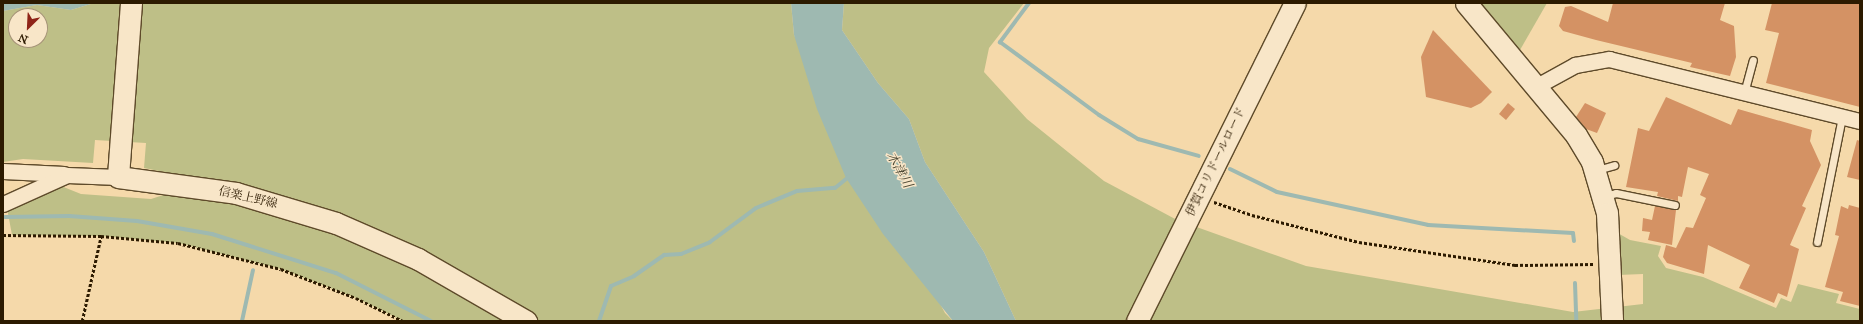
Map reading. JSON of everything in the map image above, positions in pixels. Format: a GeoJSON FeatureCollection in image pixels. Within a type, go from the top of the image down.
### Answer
{"type":"FeatureCollection","features":[{"type":"Feature","properties":{"kind":"street"},"geometry":{"type":"LineString","coordinates":[[3,171],[118,177],[131,3]]}},
{"type":"Feature","properties":{"kind":"street","name":"伊賀コリドールロード"},"geometry":{"type":"LineString","coordinates":[[1137,321],[1295,3]]}},
{"type":"Feature","properties":{"kind":"street"},"geometry":{"type":"LineString","coordinates":[[1466,3],[1535,87],[1605,168],[1604,196],[1610,248],[1612,321]]}},
{"type":"Feature","properties":{"kind":"street"},"geometry":{"type":"LineString","coordinates":[[1535,87],[1575,65],[1609,59],[1860,122]]}},
{"type":"Feature","properties":{"kind":"street"},"geometry":{"type":"LineString","coordinates":[[3,204],[67,175]]}},
{"type":"Feature","properties":{"kind":"street","name":"信楽上野線"},"geometry":{"type":"LineString","coordinates":[[118,177],[236,193],[336,223],[418,259],[526,321]]}},
{"type":"Feature","properties":{"kind":"lane"},"geometry":{"type":"LineString","coordinates":[[1744,93],[1753,60]]}},
{"type":"Feature","properties":{"kind":"lane"},"geometry":{"type":"LineString","coordinates":[[1817,242],[1842,117]]}},
{"type":"Feature","properties":{"kind":"lane"},"geometry":{"type":"LineString","coordinates":[[1604,196],[1616,193],[1675,205]]}},
{"type":"Feature","properties":{"kind":"path"},"geometry":{"type":"LineString","coordinates":[[1195,205],[1252,215],[1359,242],[1515,265],[1596,264]]}},
{"type":"Feature","properties":{"kind":"path"},"geometry":{"type":"LineString","coordinates":[[3,235],[101,236],[178,243],[274,267],[356,298],[401,321]]}},
{"type":"Feature","properties":{"kind":"path"},"geometry":{"type":"LineString","coordinates":[[82,321],[101,236]]}},
{"type":"Feature","properties":{"kind":"green space"},"geometry":{"type":"Polygon","coordinates":[[[94,3],[791,3],[794,35],[945,313],[953,321],[538,321],[501,299],[228,185],[144,168],[146,143],[95,140],[93,163],[23,159],[3,162],[3,11],[8,10],[8,48],[48,48],[48,8],[20,8],[37,5],[71,10],[94,3]]]}},
{"type":"Feature","properties":{"kind":"green space"},"geometry":{"type":"Polygon","coordinates":[[[844,3],[1024,3],[989,48],[984,72],[1027,119],[1104,181],[1177,220],[1306,266],[1573,312],[1643,304],[1643,274],[1618,275],[1616,232],[1630,240],[1661,246],[1658,256],[1666,268],[1703,277],[1776,308],[1781,298],[1791,302],[1798,284],[1839,294],[1836,303],[1860,309],[1860,321],[1016,321],[984,252],[925,162],[909,119],[878,83],[842,30],[844,3]]]}},
{"type":"Feature","properties":{"kind":"green space"},"geometry":{"type":"Polygon","coordinates":[[[1472,3],[1547,3],[1520,50],[1510,49],[1472,3]]]}},
{"type":"Feature","properties":{"kind":"green space"},"geometry":{"type":"Polygon","coordinates":[[[56,184],[81,194],[151,199],[182,189],[243,201],[359,238],[514,321],[403,321],[356,298],[281,269],[178,243],[101,236],[12,235],[7,208],[56,184]]]}},
{"type":"Feature","properties":{"kind":"water"},"geometry":{"type":"Polygon","coordinates":[[[3,3],[94,3],[71,10],[37,5],[20,8],[8,8],[8,10],[3,11],[3,3]]]}},
{"type":"Feature","properties":{"kind":"water","name":"木津川"},"geometry":{"type":"Polygon","coordinates":[[[791,3],[844,3],[842,30],[878,83],[909,119],[925,162],[984,252],[1016,321],[953,321],[883,234],[846,178],[817,109],[794,35],[791,3]]]}},
{"type":"Feature","properties":{"kind":"building"},"geometry":{"type":"Polygon","coordinates":[[[1613,3],[1725,3],[1720,20],[1734,26],[1736,57],[1730,76],[1690,67],[1692,63],[1563,31],[1559,26],[1565,7],[1571,6],[1608,22],[1613,3]]]}},
{"type":"Feature","properties":{"kind":"building"},"geometry":{"type":"Polygon","coordinates":[[[1772,3],[1860,3],[1860,107],[1766,83],[1779,33],[1765,30],[1772,3]]]}},
{"type":"Feature","properties":{"kind":"building"},"geometry":{"type":"Polygon","coordinates":[[[1433,30],[1492,92],[1481,103],[1471,108],[1426,97],[1421,57],[1433,30]]]}},
{"type":"Feature","properties":{"kind":"building"},"geometry":{"type":"Polygon","coordinates":[[[1666,97],[1731,125],[1738,109],[1812,130],[1810,141],[1821,165],[1802,206],[1806,208],[1790,245],[1799,249],[1787,297],[1778,293],[1774,303],[1739,288],[1750,265],[1708,245],[1704,274],[1667,263],[1663,257],[1666,245],[1676,248],[1686,227],[1693,228],[1706,198],[1700,195],[1709,174],[1688,167],[1682,197],[1678,196],[1678,201],[1657,196],[1658,192],[1626,187],[1638,128],[1649,131],[1666,97]]]}},
{"type":"Feature","properties":{"kind":"building"},"geometry":{"type":"Polygon","coordinates":[[[1508,103],[1515,109],[1506,120],[1499,114],[1508,103]]]}},
{"type":"Feature","properties":{"kind":"building"},"geometry":{"type":"Polygon","coordinates":[[[1585,103],[1606,113],[1597,133],[1586,129],[1576,117],[1585,103]]]}},
{"type":"Feature","properties":{"kind":"building"},"geometry":{"type":"Polygon","coordinates":[[[1857,140],[1860,141],[1860,180],[1847,177],[1857,140]]]}},
{"type":"Feature","properties":{"kind":"building"},"geometry":{"type":"Polygon","coordinates":[[[1849,205],[1860,208],[1860,306],[1840,301],[1843,292],[1825,287],[1839,236],[1835,235],[1841,206],[1848,209],[1849,205]]]}},
{"type":"Feature","properties":{"kind":"building"},"geometry":{"type":"Polygon","coordinates":[[[1655,206],[1676,210],[1672,245],[1648,240],[1650,232],[1642,231],[1643,218],[1652,220],[1655,206]]]}},
{"type":"Feature","properties":{"kind":"waterway"},"geometry":{"type":"LineString","coordinates":[[1029,3],[1000,42],[1099,115],[1138,139],[1199,156]]}},
{"type":"Feature","properties":{"kind":"waterway"},"geometry":{"type":"LineString","coordinates":[[1230,169],[1277,192],[1428,225],[1573,233],[1574,241]]}},
{"type":"Feature","properties":{"kind":"waterway"},"geometry":{"type":"LineString","coordinates":[[599,321],[611,286],[634,276],[664,255],[681,254],[710,242],[756,208],[797,191],[835,188],[850,176]]}},
{"type":"Feature","properties":{"kind":"waterway"},"geometry":{"type":"LineString","coordinates":[[5,217],[69,216],[137,221],[212,234],[336,273],[431,321]]}},
{"type":"Feature","properties":{"kind":"waterway"},"geometry":{"type":"LineString","coordinates":[[242,321],[253,270]]}},
{"type":"Feature","properties":{"kind":"waterway"},"geometry":{"type":"LineString","coordinates":[[1575,283],[1576,321]]}}]}
